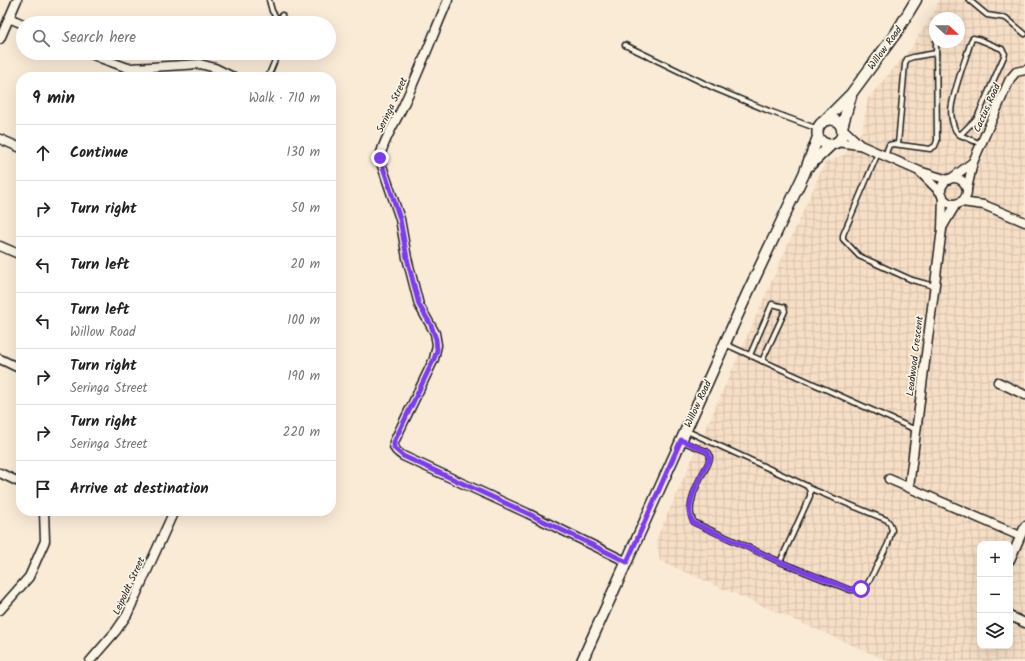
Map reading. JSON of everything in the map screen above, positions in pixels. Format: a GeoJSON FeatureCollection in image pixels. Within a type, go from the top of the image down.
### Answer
{"type":"FeatureCollection","features":[{"type":"Feature","properties":{"kind":"street"},"geometry":{"type":"LineString","coordinates":[[0,38],[17,0]]}},
{"type":"Feature","properties":{"kind":"street","name":"Seringa Street"},"geometry":{"type":"LineString","coordinates":[[448,0],[404,104],[380,156],[380,160],[400,219],[407,258],[419,305],[435,333],[437,345],[434,359],[393,446],[396,451],[403,456],[527,513],[627,562]]}},
{"type":"Feature","properties":{"kind":"street","name":"Willow Road"},"geometry":{"type":"LineString","coordinates":[[582,661],[681,440],[806,169],[822,122],[851,94],[896,33],[913,1]]}},
{"type":"Feature","properties":{"kind":"street"},"geometry":{"type":"LineString","coordinates":[[9,18],[16,21]]}},
{"type":"Feature","properties":{"kind":"street"},"geometry":{"type":"LineString","coordinates":[[105,60],[120,66],[132,68],[200,64],[210,66],[222,72]]}},
{"type":"Feature","properties":{"kind":"street","name":"Cactus Road"},"geometry":{"type":"LineString","coordinates":[[967,190],[973,162],[1010,79],[1016,72],[1025,70]]}},
{"type":"Feature","properties":{"kind":"street","name":"Willow Road"},"geometry":{"type":"LineString","coordinates":[[806,169],[842,136],[842,128],[851,94]]}},
{"type":"Feature","properties":{"kind":"street"},"geometry":{"type":"LineString","coordinates":[[825,120],[835,120],[860,145],[881,155],[919,171],[962,181],[967,190],[984,205]]}},
{"type":"Feature","properties":{"kind":"street"},"geometry":{"type":"LineString","coordinates":[[818,133],[823,143],[860,145]]}},
{"type":"Feature","properties":{"kind":"street"},"geometry":{"type":"LineString","coordinates":[[0,139],[16,146]]}},
{"type":"Feature","properties":{"kind":"street","name":"Cactus Road"},"geometry":{"type":"LineString","coordinates":[[950,179],[973,162]]}},
{"type":"Feature","properties":{"kind":"street"},"geometry":{"type":"LineString","coordinates":[[919,171],[948,202],[984,205],[1025,222]]}},
{"type":"Feature","properties":{"kind":"street"},"geometry":{"type":"LineString","coordinates":[[943,196],[944,184],[950,179]]}},
{"type":"Feature","properties":{"kind":"street"},"geometry":{"type":"LineString","coordinates":[[958,203],[966,196],[967,190]]}},
{"type":"Feature","properties":{"kind":"street","name":"Leadwood Crescent"},"geometry":{"type":"LineString","coordinates":[[909,486],[942,229],[943,196]]}},
{"type":"Feature","properties":{"kind":"street","name":"Leadwood Crescent"},"geometry":{"type":"LineString","coordinates":[[942,229],[945,221],[958,203]]}},
{"type":"Feature","properties":{"kind":"street"},"geometry":{"type":"LineString","coordinates":[[0,246],[16,253]]}},
{"type":"Feature","properties":{"kind":"street"},"geometry":{"type":"LineString","coordinates":[[0,359],[16,367]]}},
{"type":"Feature","properties":{"kind":"street"},"geometry":{"type":"LineString","coordinates":[[998,382],[1025,395]]}},
{"type":"Feature","properties":{"kind":"street"},"geometry":{"type":"LineString","coordinates":[[0,473],[16,481]]}},
{"type":"Feature","properties":{"kind":"street"},"geometry":{"type":"LineString","coordinates":[[889,479],[909,486],[1020,536]]}},
{"type":"Feature","properties":{"kind":"street"},"geometry":{"type":"LineString","coordinates":[[0,610],[28,579],[33,571],[45,541],[44,516]]}},
{"type":"Feature","properties":{"kind":"street","name":"Leipoldt Street"},"geometry":{"type":"LineString","coordinates":[[90,661],[116,631],[127,615],[172,516]]}},
{"type":"Feature","properties":{"kind":"street"},"geometry":{"type":"LineString","coordinates":[[1013,553],[1025,526]]}},
{"type":"Feature","properties":{"kind":"street"},"geometry":{"type":"LineString","coordinates":[[1013,617],[1025,623]]}},
{"type":"Feature","properties":{"kind":"lane"},"geometry":{"type":"LineString","coordinates":[[269,0],[272,12],[275,16]]}},
{"type":"Feature","properties":{"kind":"lane"},"geometry":{"type":"LineString","coordinates":[[969,0],[987,15],[1006,18],[1025,34]]}},
{"type":"Feature","properties":{"kind":"lane"},"geometry":{"type":"LineString","coordinates":[[960,135],[978,118],[1005,54],[1002,49],[978,38],[973,38],[971,41],[952,106],[953,126],[957,134],[982,144]]}},
{"type":"Feature","properties":{"kind":"lane"},"geometry":{"type":"LineString","coordinates":[[625,45],[716,89],[818,133]]}},
{"type":"Feature","properties":{"kind":"lane"},"geometry":{"type":"LineString","coordinates":[[934,286],[922,284],[912,280],[859,256],[843,239],[843,235],[855,205],[881,155],[889,145],[898,144],[930,149],[935,146],[937,141],[936,48]]}},
{"type":"Feature","properties":{"kind":"lane"},"geometry":{"type":"LineString","coordinates":[[898,144],[905,64],[907,59],[936,54]]}},
{"type":"Feature","properties":{"kind":"lane"},"geometry":{"type":"LineString","coordinates":[[270,72],[275,60]]}},
{"type":"Feature","properties":{"kind":"lane"},"geometry":{"type":"LineString","coordinates":[[750,355],[772,304],[784,307],[785,311],[762,361]]}},
{"type":"Feature","properties":{"kind":"lane"},"geometry":{"type":"LineString","coordinates":[[725,344],[916,430]]}},
{"type":"Feature","properties":{"kind":"lane"},"geometry":{"type":"LineString","coordinates":[[681,440],[708,452],[710,457],[695,490],[691,505],[692,520],[697,524],[780,562],[850,590],[864,588],[870,580],[888,544],[892,530],[887,520],[809,488],[686,430]]}},
{"type":"Feature","properties":{"kind":"lane"},"geometry":{"type":"LineString","coordinates":[[780,562],[810,496],[809,488]]}},
{"type":"Feature","properties":{"kind":"shaded area"},"geometry":{"type":"Polygon","coordinates":[[[939,0],[1025,0],[1025,661],[888,661],[660,561],[656,540],[825,162],[844,155],[862,131],[868,98],[908,52],[929,20],[929,48],[965,48],[965,12],[934,12],[939,0]]]}},
{"type":"Feature","properties":{"kind":"route"},"geometry":{"type":"LineString","coordinates":[[380,158],[400,219],[407,258],[419,305],[435,333],[437,345],[434,359],[394,442],[393,446],[399,454],[527,513],[627,562],[681,440],[708,452],[710,455],[710,459],[698,482],[691,505],[691,516],[694,523],[780,562],[850,590],[861,589]]}}]}
